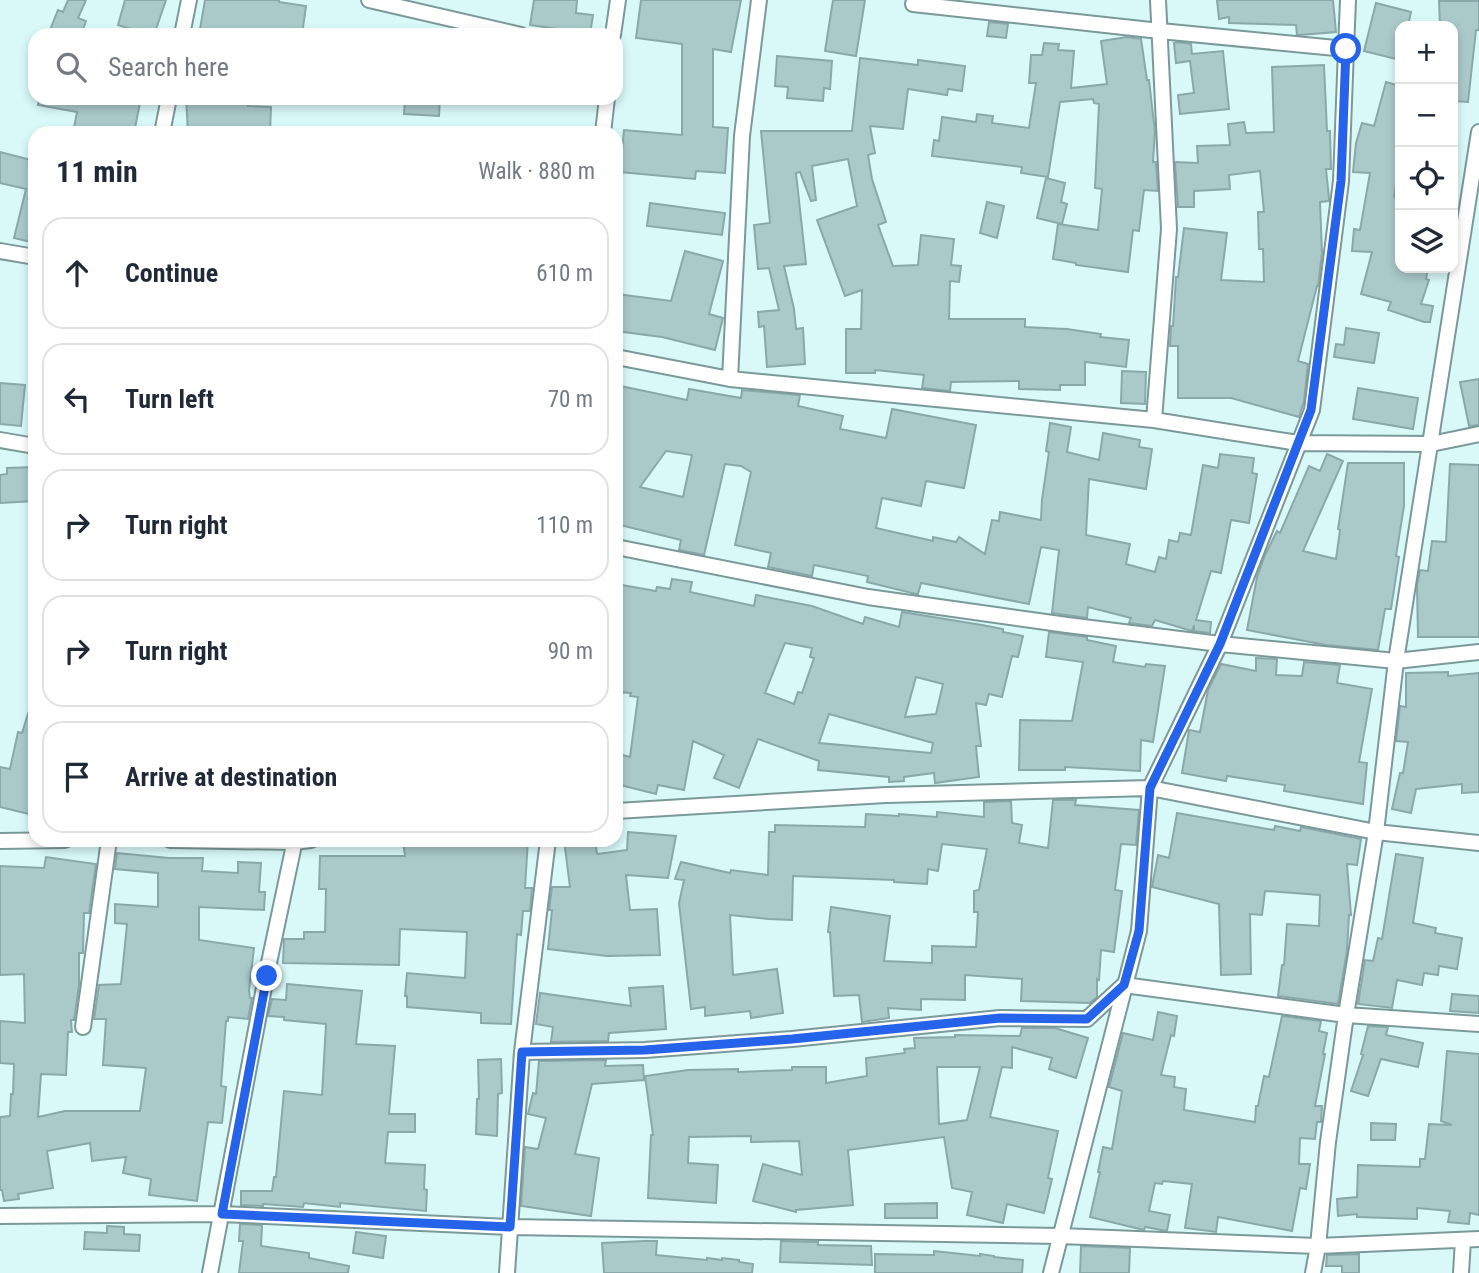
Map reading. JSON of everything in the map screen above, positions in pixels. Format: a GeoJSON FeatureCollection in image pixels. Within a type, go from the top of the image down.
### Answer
{"type":"FeatureCollection","features":[{"type":"Feature","properties":{"kind":"street"},"geometry":{"type":"LineString","coordinates":[[183,28],[189,0]]}},
{"type":"Feature","properties":{"kind":"street"},"geometry":{"type":"LineString","coordinates":[[369,0],[491,28]]}},
{"type":"Feature","properties":{"kind":"street"},"geometry":{"type":"LineString","coordinates":[[614,28],[618,0]]}},
{"type":"Feature","properties":{"kind":"street"},"geometry":{"type":"LineString","coordinates":[[730,379],[742,136],[759,0]]}},
{"type":"Feature","properties":{"kind":"street"},"geometry":{"type":"LineString","coordinates":[[1154,420],[1169,229],[1158,0]]}},
{"type":"Feature","properties":{"kind":"street"},"geometry":{"type":"LineString","coordinates":[[1051,1273],[1139,931],[1150,788],[1220,644],[1311,410],[1341,181],[1348,0]]}},
{"type":"Feature","properties":{"kind":"street"},"geometry":{"type":"LineString","coordinates":[[913,4],[1160,32],[1346,49]]}},
{"type":"Feature","properties":{"kind":"street"},"geometry":{"type":"LineString","coordinates":[[163,126],[168,105]]}},
{"type":"Feature","properties":{"kind":"street"},"geometry":{"type":"LineString","coordinates":[[604,126],[606,105]]}},
{"type":"Feature","properties":{"kind":"street"},"geometry":{"type":"LineString","coordinates":[[1313,1273],[1346,1015],[1376,832],[1396,661],[1479,132]]}},
{"type":"Feature","properties":{"kind":"street"},"geometry":{"type":"LineString","coordinates":[[0,251],[28,256]]}},
{"type":"Feature","properties":{"kind":"street"},"geometry":{"type":"LineString","coordinates":[[623,358],[730,379],[1154,420],[1298,443],[1431,444],[1479,435]]}},
{"type":"Feature","properties":{"kind":"street"},"geometry":{"type":"LineString","coordinates":[[0,440],[28,445]]}},
{"type":"Feature","properties":{"kind":"street"},"geometry":{"type":"LineString","coordinates":[[623,548],[868,597],[1220,644],[1396,661],[1479,652]]}},
{"type":"Feature","properties":{"kind":"street"},"geometry":{"type":"LineString","coordinates":[[623,811],[887,795],[1150,788],[1376,832],[1479,843]]}},
{"type":"Feature","properties":{"kind":"street"},"geometry":{"type":"LineString","coordinates":[[0,841],[28,841]]}},
{"type":"Feature","properties":{"kind":"street"},"geometry":{"type":"LineString","coordinates":[[83,1027],[108,847]]}},
{"type":"Feature","properties":{"kind":"street"},"geometry":{"type":"LineString","coordinates":[[210,1273],[294,847]]}},
{"type":"Feature","properties":{"kind":"street"},"geometry":{"type":"LineString","coordinates":[[507,1273],[522,1052],[547,847]]}},
{"type":"Feature","properties":{"kind":"street"},"geometry":{"type":"LineString","coordinates":[[1124,985],[1346,1015],[1479,1024]]}},
{"type":"Feature","properties":{"kind":"street"},"geometry":{"type":"LineString","coordinates":[[522,1052],[658,1049],[792,1039],[1000,1018],[1087,1019],[1124,985]]}},
{"type":"Feature","properties":{"kind":"street"},"geometry":{"type":"LineString","coordinates":[[0,1216],[222,1214],[510,1227],[1060,1236],[1318,1247],[1479,1240]]}},
{"type":"Feature","properties":{"kind":"street"},"geometry":{"type":"LineString","coordinates":[[1461,1273],[1462,1240]]}},
{"type":"Feature","properties":{"kind":"building"},"geometry":{"type":"Polygon","coordinates":[[[68,0],[86,0],[78,18],[86,21],[84,28],[51,28],[58,10],[63,12],[68,0]]]}},
{"type":"Feature","properties":{"kind":"building"},"geometry":{"type":"Polygon","coordinates":[[[125,0],[166,0],[156,28],[127,28],[118,25],[125,0]]]}},
{"type":"Feature","properties":{"kind":"building"},"geometry":{"type":"Polygon","coordinates":[[[205,0],[279,0],[306,6],[303,28],[200,28],[205,0]]]}},
{"type":"Feature","properties":{"kind":"building"},"geometry":{"type":"Polygon","coordinates":[[[534,0],[577,0],[576,13],[593,15],[591,28],[530,25],[534,0]]]}},
{"type":"Feature","properties":{"kind":"building"},"geometry":{"type":"Polygon","coordinates":[[[641,0],[741,0],[731,52],[713,49],[713,127],[728,128],[725,173],[696,171],[695,179],[623,172],[624,130],[682,135],[682,44],[636,38],[641,0]]]}},
{"type":"Feature","properties":{"kind":"building"},"geometry":{"type":"Polygon","coordinates":[[[833,0],[865,0],[856,56],[825,51],[833,0]]]}},
{"type":"Feature","properties":{"kind":"building"},"geometry":{"type":"Polygon","coordinates":[[[1217,0],[1333,0],[1336,32],[1297,35],[1296,25],[1229,23],[1229,17],[1219,19],[1217,0]]]}},
{"type":"Feature","properties":{"kind":"building"},"geometry":{"type":"Polygon","coordinates":[[[1439,1],[1479,1],[1479,30],[1476,30],[1468,102],[1458,101],[1458,21],[1440,21],[1439,1]]]}},
{"type":"Feature","properties":{"kind":"building"},"geometry":{"type":"Polygon","coordinates":[[[1376,3],[1411,12],[1409,21],[1395,21],[1395,59],[1364,51],[1376,3]]]}},
{"type":"Feature","properties":{"kind":"building"},"geometry":{"type":"Polygon","coordinates":[[[989,22],[1008,24],[1006,38],[987,36],[989,22]]]}},
{"type":"Feature","properties":{"kind":"building"},"geometry":{"type":"Polygon","coordinates":[[[1127,37],[1141,39],[1155,132],[1153,162],[1156,162],[1158,191],[1144,190],[1139,231],[1133,230],[1128,272],[1053,259],[1058,224],[1098,230],[1102,189],[1095,188],[1099,104],[1094,103],[1093,99],[1060,102],[1048,177],[1021,173],[1022,167],[932,156],[934,140],[939,141],[942,117],[976,122],[977,114],[993,116],[992,123],[1029,128],[1036,83],[1029,83],[1031,55],[1042,55],[1044,43],[1059,44],[1058,50],[1074,51],[1071,88],[1107,84],[1101,41],[1127,37]]]}},
{"type":"Feature","properties":{"kind":"building"},"geometry":{"type":"Polygon","coordinates":[[[1174,43],[1191,44],[1192,54],[1223,51],[1229,109],[1180,114],[1178,95],[1194,93],[1190,61],[1176,63],[1174,43]]]}},
{"type":"Feature","properties":{"kind":"building"},"geometry":{"type":"Polygon","coordinates":[[[777,56],[832,61],[830,89],[824,88],[823,101],[787,98],[788,87],[775,86],[777,56]]]}},
{"type":"Feature","properties":{"kind":"building"},"geometry":{"type":"Polygon","coordinates":[[[860,58],[918,65],[918,60],[965,66],[962,91],[948,89],[947,95],[908,89],[903,129],[870,126],[875,153],[868,155],[872,179],[886,222],[878,225],[893,266],[918,265],[921,235],[954,239],[951,265],[961,266],[959,282],[950,281],[949,319],[1025,319],[1025,327],[1067,329],[1101,334],[1100,337],[1129,340],[1126,367],[1085,362],[1085,385],[1060,385],[1060,390],[1019,389],[1019,381],[951,382],[950,391],[922,388],[924,375],[875,370],[875,373],[846,373],[846,329],[861,329],[862,290],[845,296],[817,220],[857,206],[848,159],[812,166],[816,200],[811,201],[800,172],[796,173],[806,264],[784,266],[796,329],[803,328],[805,364],[767,367],[764,326],[759,327],[758,312],[779,310],[769,268],[758,269],[754,225],[770,223],[761,131],[852,131],[860,58]]]}},
{"type":"Feature","properties":{"kind":"building"},"geometry":{"type":"Polygon","coordinates":[[[1324,65],[1327,131],[1330,131],[1331,169],[1326,169],[1329,201],[1320,202],[1322,253],[1318,286],[1298,361],[1308,364],[1304,401],[1299,417],[1231,398],[1178,398],[1178,346],[1170,346],[1176,277],[1184,228],[1227,233],[1221,280],[1264,282],[1263,249],[1259,249],[1258,212],[1264,212],[1260,171],[1229,175],[1230,189],[1194,191],[1194,207],[1178,207],[1175,162],[1198,163],[1197,146],[1230,145],[1228,124],[1244,122],[1246,133],[1274,132],[1272,67],[1324,65]]]}},
{"type":"Feature","properties":{"kind":"building"},"geometry":{"type":"Polygon","coordinates":[[[1386,82],[1395,85],[1395,273],[1427,273],[1426,279],[1429,280],[1421,304],[1433,306],[1430,322],[1388,310],[1391,302],[1361,294],[1372,252],[1352,251],[1354,229],[1360,230],[1370,173],[1353,172],[1356,143],[1362,123],[1374,126],[1386,82]]]}},
{"type":"Feature","properties":{"kind":"building"},"geometry":{"type":"Polygon","coordinates":[[[38,105],[140,105],[135,126],[74,126],[77,112],[38,105]]]}},
{"type":"Feature","properties":{"kind":"building"},"geometry":{"type":"Polygon","coordinates":[[[186,105],[271,107],[270,126],[188,126],[186,105]]]}},
{"type":"Feature","properties":{"kind":"building"},"geometry":{"type":"Polygon","coordinates":[[[405,105],[440,105],[439,116],[404,114],[405,105]]]}},
{"type":"Feature","properties":{"kind":"building"},"geometry":{"type":"Polygon","coordinates":[[[0,152],[28,159],[28,241],[14,238],[26,189],[0,183],[0,152]]]}},
{"type":"Feature","properties":{"kind":"building"},"geometry":{"type":"Polygon","coordinates":[[[1046,178],[1065,183],[1061,202],[1067,204],[1062,224],[1037,218],[1046,178]]]}},
{"type":"Feature","properties":{"kind":"building"},"geometry":{"type":"Polygon","coordinates":[[[987,202],[1004,206],[997,238],[980,233],[987,202]]]}},
{"type":"Feature","properties":{"kind":"building"},"geometry":{"type":"Polygon","coordinates":[[[650,203],[725,213],[722,235],[647,226],[650,203]]]}},
{"type":"Feature","properties":{"kind":"building"},"geometry":{"type":"Polygon","coordinates":[[[685,251],[723,261],[709,314],[723,318],[715,350],[662,337],[623,332],[623,295],[671,301],[685,251]]]}},
{"type":"Feature","properties":{"kind":"building"},"geometry":{"type":"Polygon","coordinates":[[[1346,328],[1379,333],[1374,363],[1334,357],[1336,344],[1344,345],[1346,328]]]}},
{"type":"Feature","properties":{"kind":"building"},"geometry":{"type":"Polygon","coordinates":[[[1122,371],[1146,372],[1145,404],[1121,403],[1122,371]]]}},
{"type":"Feature","properties":{"kind":"building"},"geometry":{"type":"Polygon","coordinates":[[[1479,379],[1479,425],[1469,426],[1460,382],[1479,379]]]}},
{"type":"Feature","properties":{"kind":"building"},"geometry":{"type":"Polygon","coordinates":[[[0,383],[25,385],[21,426],[0,424],[0,383]]]}},
{"type":"Feature","properties":{"kind":"building"},"geometry":{"type":"Polygon","coordinates":[[[623,386],[687,400],[689,389],[741,398],[742,390],[800,395],[798,406],[843,416],[840,429],[886,438],[892,409],[976,425],[964,488],[926,481],[921,506],[882,498],[876,528],[933,541],[933,537],[956,542],[959,537],[985,554],[992,520],[999,521],[1000,512],[1041,520],[1050,423],[1071,427],[1067,452],[1099,460],[1103,433],[1140,440],[1139,447],[1152,449],[1146,489],[1089,479],[1086,535],[1130,544],[1126,564],[1155,572],[1159,557],[1166,559],[1169,540],[1178,542],[1180,533],[1191,535],[1203,465],[1218,468],[1220,454],[1254,458],[1252,473],[1257,474],[1249,523],[1231,520],[1221,573],[1211,571],[1196,620],[1211,622],[1210,633],[1194,631],[1194,625],[1192,631],[1155,620],[1152,626],[1129,623],[1131,618],[1088,607],[1087,618],[1052,613],[1059,550],[1041,547],[1029,604],[921,583],[916,594],[867,582],[868,576],[814,565],[812,576],[768,567],[771,553],[735,545],[751,472],[741,466],[725,464],[704,555],[679,550],[681,540],[623,526],[623,386]],[[666,451],[640,487],[683,497],[692,455],[666,451]]]}},
{"type":"Feature","properties":{"kind":"building"},"geometry":{"type":"Polygon","coordinates":[[[1358,388],[1418,398],[1413,429],[1353,419],[1358,388]]]}},
{"type":"Feature","properties":{"kind":"building"},"geometry":{"type":"Polygon","coordinates":[[[1327,454],[1343,461],[1303,551],[1336,559],[1348,463],[1404,463],[1404,506],[1396,556],[1399,557],[1391,609],[1385,609],[1378,650],[1326,645],[1247,630],[1257,577],[1265,555],[1277,531],[1280,533],[1309,466],[1320,471],[1327,454]]]}},
{"type":"Feature","properties":{"kind":"building"},"geometry":{"type":"Polygon","coordinates":[[[1450,464],[1479,465],[1479,637],[1418,637],[1417,586],[1420,570],[1428,571],[1432,541],[1446,542],[1450,464]]]}},
{"type":"Feature","properties":{"kind":"building"},"geometry":{"type":"Polygon","coordinates":[[[28,467],[28,501],[0,503],[0,475],[7,474],[7,468],[28,467]]]}},
{"type":"Feature","properties":{"kind":"building"},"geometry":{"type":"Polygon","coordinates":[[[672,579],[692,582],[690,592],[754,606],[756,595],[812,606],[863,624],[865,617],[899,627],[902,612],[1003,629],[1003,632],[1023,636],[1018,657],[1012,656],[1002,697],[989,694],[986,705],[976,703],[981,746],[976,746],[979,777],[935,783],[934,773],[889,782],[889,777],[818,770],[819,761],[758,739],[739,788],[714,778],[724,755],[693,741],[684,790],[658,785],[656,794],[623,786],[623,755],[630,757],[638,697],[623,692],[623,585],[656,591],[657,587],[670,589],[672,579]],[[785,643],[765,693],[794,704],[798,692],[802,693],[814,658],[810,657],[812,648],[785,643]],[[916,677],[905,717],[936,714],[943,684],[916,677]],[[829,714],[819,743],[931,753],[933,743],[829,714]]]}},
{"type":"Feature","properties":{"kind":"building"},"geometry":{"type":"Polygon","coordinates":[[[1049,632],[1087,637],[1087,640],[1116,646],[1113,662],[1145,667],[1146,664],[1165,666],[1153,742],[1141,740],[1140,771],[1065,767],[1065,770],[1019,770],[1020,720],[1072,721],[1083,662],[1046,657],[1049,632]]]}},
{"type":"Feature","properties":{"kind":"building"},"geometry":{"type":"Polygon","coordinates":[[[1256,658],[1277,659],[1276,675],[1302,676],[1304,662],[1340,665],[1337,683],[1372,689],[1359,762],[1367,763],[1363,804],[1284,791],[1285,785],[1227,776],[1226,781],[1182,773],[1189,730],[1200,732],[1208,690],[1221,664],[1256,671],[1256,658]]]}},
{"type":"Feature","properties":{"kind":"building"},"geometry":{"type":"Polygon","coordinates":[[[1448,672],[1448,676],[1479,673],[1479,792],[1462,793],[1462,784],[1416,789],[1411,813],[1392,809],[1400,773],[1403,773],[1408,742],[1396,741],[1400,706],[1406,707],[1406,673],[1448,672]]]}},
{"type":"Feature","properties":{"kind":"building"},"geometry":{"type":"Polygon","coordinates":[[[28,714],[28,814],[0,807],[0,767],[10,769],[18,732],[22,733],[28,714]]]}},
{"type":"Feature","properties":{"kind":"building"},"geometry":{"type":"Polygon","coordinates":[[[1053,800],[1076,800],[1075,805],[1139,810],[1136,845],[1121,844],[1115,890],[1122,891],[1114,952],[1101,950],[1097,997],[1090,1003],[1021,1001],[1022,979],[965,975],[965,1000],[921,999],[921,1010],[888,1008],[889,1018],[862,1022],[859,995],[834,996],[828,932],[831,907],[890,916],[884,961],[932,963],[932,946],[976,947],[978,912],[974,912],[974,891],[979,890],[987,849],[942,844],[938,871],[928,869],[927,884],[793,876],[792,920],[730,915],[733,975],[777,969],[783,1013],[751,1018],[750,1011],[705,1016],[705,1007],[691,1009],[679,903],[684,880],[675,879],[681,862],[730,873],[731,870],[768,875],[769,832],[775,832],[775,825],[865,827],[866,814],[937,817],[937,812],[984,817],[984,802],[1011,801],[1012,823],[1022,825],[1019,843],[1048,848],[1053,800]]]}},
{"type":"Feature","properties":{"kind":"building"},"geometry":{"type":"Polygon","coordinates":[[[1177,813],[1274,830],[1275,826],[1300,831],[1301,827],[1361,839],[1357,865],[1347,864],[1351,915],[1338,1004],[1278,996],[1284,965],[1287,924],[1319,926],[1320,895],[1265,891],[1262,915],[1250,914],[1251,974],[1221,975],[1219,904],[1152,887],[1158,855],[1169,858],[1177,813]]]}},
{"type":"Feature","properties":{"kind":"building"},"geometry":{"type":"Polygon","coordinates":[[[628,832],[676,836],[668,878],[626,875],[630,910],[657,909],[660,955],[607,956],[548,949],[552,887],[570,887],[565,847],[596,847],[597,854],[627,850],[628,832]]]}},
{"type":"Feature","properties":{"kind":"building"},"geometry":{"type":"Polygon","coordinates":[[[404,847],[528,847],[525,888],[532,888],[530,911],[523,911],[521,935],[517,934],[511,1024],[481,1023],[481,1013],[407,1007],[407,973],[465,978],[467,932],[400,929],[399,965],[283,963],[284,939],[304,939],[304,932],[325,932],[326,889],[319,889],[320,856],[405,856],[404,847]]]}},
{"type":"Feature","properties":{"kind":"building"},"geometry":{"type":"Polygon","coordinates":[[[117,853],[203,858],[202,871],[238,873],[238,862],[261,863],[259,892],[265,892],[264,910],[199,907],[199,940],[254,948],[249,990],[252,998],[248,1019],[228,1017],[226,1021],[221,1086],[226,1087],[222,1123],[208,1122],[197,1201],[149,1195],[151,1179],[123,1173],[126,1157],[92,1161],[90,1143],[47,1151],[53,1188],[18,1194],[19,1199],[4,1201],[0,1190],[0,1117],[10,1116],[14,1064],[0,1063],[0,1021],[25,1023],[24,974],[0,975],[0,866],[44,868],[46,857],[96,864],[89,913],[84,913],[83,953],[79,953],[79,985],[74,1020],[71,1020],[72,1032],[68,1032],[66,1075],[41,1074],[38,1117],[65,1111],[140,1111],[146,1068],[103,1065],[106,1019],[94,1019],[99,985],[121,984],[127,924],[115,923],[115,904],[158,907],[158,873],[115,869],[117,853]]]}},
{"type":"Feature","properties":{"kind":"building"},"geometry":{"type":"Polygon","coordinates":[[[1396,854],[1423,858],[1413,923],[1436,928],[1435,933],[1462,938],[1457,969],[1439,966],[1438,975],[1424,973],[1422,985],[1397,980],[1392,1008],[1358,1004],[1365,960],[1373,961],[1378,938],[1382,939],[1396,854]]]}},
{"type":"Feature","properties":{"kind":"building"},"geometry":{"type":"Polygon","coordinates":[[[287,984],[362,991],[356,1044],[395,1046],[389,1114],[415,1114],[415,1132],[388,1132],[385,1163],[425,1165],[426,1211],[340,1203],[340,1207],[304,1203],[303,1207],[241,1205],[241,1191],[272,1191],[276,1177],[284,1091],[322,1095],[326,1024],[268,1016],[272,999],[286,1000],[287,984]]]}},
{"type":"Feature","properties":{"kind":"building"},"geometry":{"type":"Polygon","coordinates":[[[663,986],[666,1029],[609,1033],[608,1041],[551,1042],[553,1027],[536,1024],[540,993],[631,1006],[629,988],[663,986]]]}},
{"type":"Feature","properties":{"kind":"building"},"geometry":{"type":"Polygon","coordinates":[[[1452,994],[1479,996],[1479,1013],[1450,1011],[1452,994]]]}},
{"type":"Feature","properties":{"kind":"building"},"geometry":{"type":"Polygon","coordinates":[[[1158,1012],[1177,1016],[1174,1036],[1171,1035],[1161,1075],[1175,1077],[1174,1087],[1186,1089],[1184,1110],[1255,1122],[1256,1106],[1264,1076],[1269,1077],[1282,1016],[1321,1021],[1319,1031],[1327,1033],[1315,1106],[1322,1106],[1321,1122],[1317,1122],[1315,1139],[1300,1138],[1299,1164],[1310,1164],[1306,1189],[1300,1188],[1292,1231],[1218,1217],[1216,1232],[1185,1228],[1192,1184],[1163,1181],[1162,1184],[1155,1183],[1149,1211],[1170,1215],[1167,1231],[1145,1227],[1144,1230],[1090,1217],[1103,1147],[1112,1149],[1122,1091],[1109,1087],[1123,1033],[1153,1040],[1158,1012]]]}},
{"type":"Feature","properties":{"kind":"building"},"geometry":{"type":"Polygon","coordinates":[[[1368,1026],[1388,1027],[1386,1035],[1423,1043],[1418,1067],[1381,1059],[1368,1096],[1351,1091],[1363,1055],[1361,1054],[1368,1026]]]}},
{"type":"Feature","properties":{"kind":"building"},"geometry":{"type":"Polygon","coordinates":[[[1022,1028],[1055,1028],[1088,1038],[1076,1078],[1049,1069],[1052,1058],[1012,1047],[1012,1068],[1002,1067],[990,1117],[1058,1131],[1048,1178],[1052,1179],[1044,1213],[1007,1204],[1003,1223],[967,1215],[972,1192],[952,1188],[944,1137],[848,1150],[853,1205],[796,1212],[753,1201],[763,1164],[802,1175],[799,1141],[751,1142],[751,1136],[689,1137],[688,1163],[718,1165],[716,1203],[648,1198],[653,1135],[645,1076],[688,1070],[738,1069],[738,1072],[826,1067],[826,1083],[867,1076],[866,1058],[905,1053],[904,1049],[915,1048],[914,1038],[955,1035],[1020,1036],[1022,1028]],[[937,1067],[939,1124],[967,1120],[980,1067],[937,1067]]]}},
{"type":"Feature","properties":{"kind":"building"},"geometry":{"type":"Polygon","coordinates":[[[1447,1051],[1479,1054],[1479,1215],[1470,1213],[1469,1224],[1448,1222],[1450,1211],[1417,1208],[1417,1219],[1357,1217],[1357,1214],[1338,1216],[1337,1199],[1357,1197],[1358,1165],[1420,1167],[1420,1159],[1425,1159],[1429,1124],[1452,1125],[1441,1121],[1447,1051]]]}},
{"type":"Feature","properties":{"kind":"building"},"geometry":{"type":"Polygon","coordinates":[[[501,1059],[502,1093],[498,1094],[497,1136],[476,1134],[478,1060],[501,1059]]]}},
{"type":"Feature","properties":{"kind":"building"},"geometry":{"type":"Polygon","coordinates":[[[606,1060],[605,1066],[643,1065],[644,1080],[592,1084],[575,1154],[599,1158],[591,1216],[521,1206],[525,1147],[538,1149],[546,1118],[528,1114],[533,1093],[536,1094],[539,1061],[606,1060]]]}},
{"type":"Feature","properties":{"kind":"building"},"geometry":{"type":"Polygon","coordinates":[[[1371,1123],[1396,1124],[1395,1140],[1371,1140],[1371,1123]]]}},
{"type":"Feature","properties":{"kind":"building"},"geometry":{"type":"Polygon","coordinates":[[[937,1203],[937,1218],[885,1218],[885,1204],[937,1203]]]}},
{"type":"Feature","properties":{"kind":"building"},"geometry":{"type":"Polygon","coordinates":[[[240,1224],[262,1225],[261,1246],[309,1253],[309,1258],[349,1266],[348,1273],[239,1273],[243,1241],[239,1241],[240,1224]]]}},
{"type":"Feature","properties":{"kind":"building"},"geometry":{"type":"Polygon","coordinates":[[[107,1226],[124,1227],[124,1234],[140,1235],[139,1251],[84,1249],[85,1232],[107,1233],[107,1226]]]}},
{"type":"Feature","properties":{"kind":"building"},"geometry":{"type":"Polygon","coordinates":[[[356,1232],[386,1236],[383,1258],[353,1253],[356,1232]]]}},
{"type":"Feature","properties":{"kind":"building"},"geometry":{"type":"Polygon","coordinates":[[[657,1241],[656,1255],[739,1260],[753,1264],[752,1273],[604,1273],[602,1243],[657,1241]]]}},
{"type":"Feature","properties":{"kind":"building"},"geometry":{"type":"Polygon","coordinates":[[[781,1241],[871,1246],[872,1265],[780,1262],[781,1241]]]}},
{"type":"Feature","properties":{"kind":"building"},"geometry":{"type":"Polygon","coordinates":[[[1081,1246],[1130,1248],[1129,1273],[1080,1273],[1081,1246]]]}},
{"type":"Feature","properties":{"kind":"building"},"geometry":{"type":"Polygon","coordinates":[[[934,1251],[1023,1260],[1022,1273],[875,1273],[875,1254],[934,1255],[934,1251]]]}},
{"type":"Feature","properties":{"kind":"building"},"geometry":{"type":"Polygon","coordinates":[[[1359,1254],[1359,1273],[1342,1273],[1342,1266],[1326,1266],[1327,1255],[1359,1254]]]}},
{"type":"Feature","properties":{"kind":"route"},"geometry":{"type":"LineString","coordinates":[[267,976],[222,1214],[510,1227],[522,1052],[645,1050],[792,1039],[1000,1018],[1087,1019],[1124,985],[1139,931],[1150,788],[1220,644],[1311,410],[1341,181],[1346,49]]}}]}
